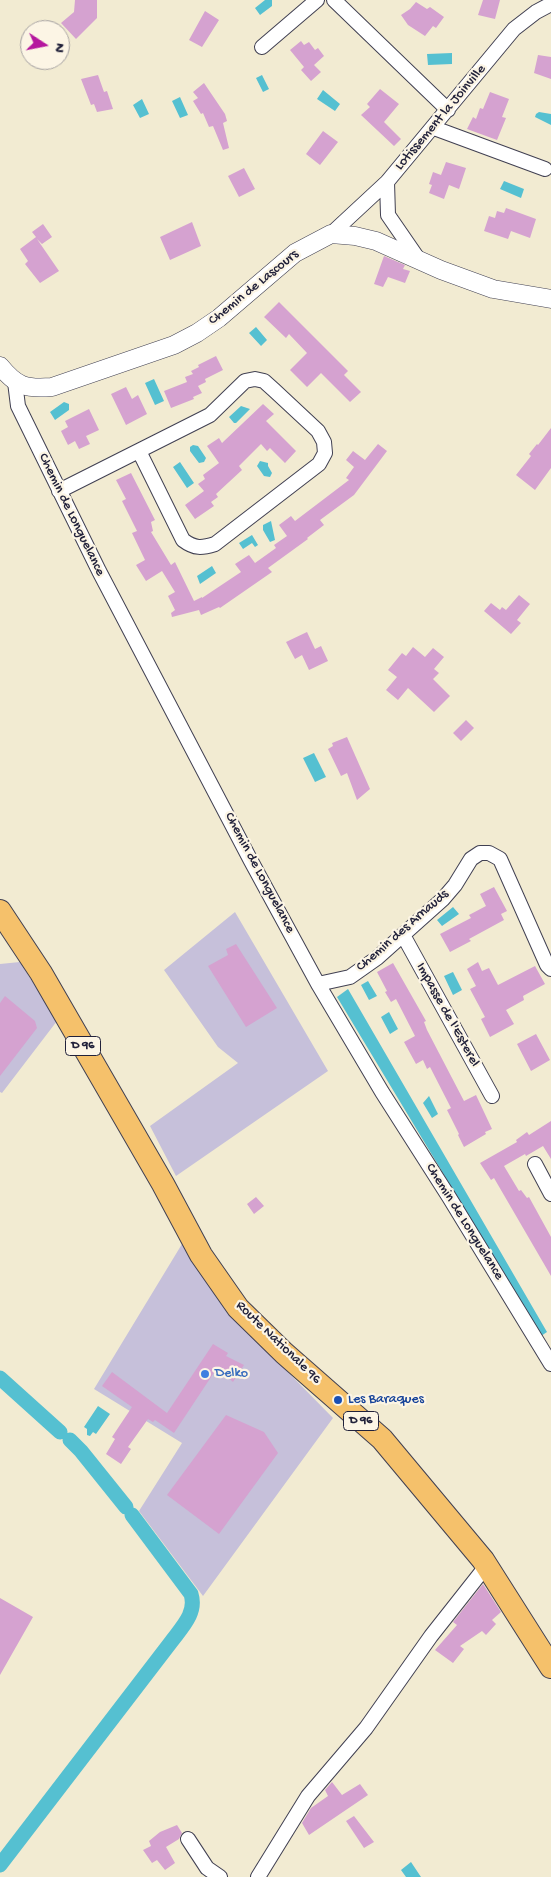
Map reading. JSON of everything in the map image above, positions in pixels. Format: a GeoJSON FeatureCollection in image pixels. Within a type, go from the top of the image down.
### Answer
{"type":"FeatureCollection","features":[{"type":"Feature","properties":{"kind":"main road","name":"Route Nationale 96"},"geometry":{"type":"LineString","coordinates":[[0,911],[41,973],[163,1184],[201,1255],[238,1308],[284,1352],[382,1439],[486,1565],[551,1667]]}},
{"type":"Feature","properties":{"kind":"street"},"geometry":{"type":"LineString","coordinates":[[262,47],[317,0]]}},
{"type":"Feature","properties":{"kind":"street"},"geometry":{"type":"LineString","coordinates":[[334,0],[448,110]]}},
{"type":"Feature","properties":{"kind":"street","name":"Lotissement la Joinville"},"geometry":{"type":"LineString","coordinates":[[330,234],[387,182],[434,128],[514,29],[536,12],[551,4]]}},
{"type":"Feature","properties":{"kind":"street"},"geometry":{"type":"LineString","coordinates":[[434,128],[545,169]]}},
{"type":"Feature","properties":{"kind":"street"},"geometry":{"type":"LineString","coordinates":[[387,182],[388,215],[419,260]]}},
{"type":"Feature","properties":{"kind":"street"},"geometry":{"type":"LineString","coordinates":[[330,234],[355,236],[376,242],[493,289],[551,299]]}},
{"type":"Feature","properties":{"kind":"street","name":"Chemin de Lascours"},"geometry":{"type":"LineString","coordinates":[[15,382],[32,388],[52,387],[174,345],[197,333],[218,318],[295,253],[330,234]]}},
{"type":"Feature","properties":{"kind":"street"},"geometry":{"type":"LineString","coordinates":[[0,366],[15,382]]}},
{"type":"Feature","properties":{"kind":"street"},"geometry":{"type":"LineString","coordinates":[[60,491],[210,415],[245,381],[255,379],[264,381],[269,385],[318,431],[324,442],[325,454],[319,464],[215,544],[203,548],[192,547],[184,540],[139,451]]}},
{"type":"Feature","properties":{"kind":"street","name":"Chemin de Longuelance"},"geometry":{"type":"LineString","coordinates":[[15,382],[18,406],[99,571],[318,984],[382,1092],[549,1357]]}},
{"type":"Feature","properties":{"kind":"street","name":"Chemin des Arnauds"},"geometry":{"type":"LineString","coordinates":[[318,984],[350,978],[377,958],[443,899],[455,885],[471,859],[480,853],[489,853],[500,859],[547,965],[551,969]]}},
{"type":"Feature","properties":{"kind":"street","name":"Impasse de l'Esterel"},"geometry":{"type":"LineString","coordinates":[[403,935],[492,1096]]}},
{"type":"Feature","properties":{"kind":"street"},"geometry":{"type":"LineString","coordinates":[[535,1164],[551,1194]]}},
{"type":"Feature","properties":{"kind":"street"},"geometry":{"type":"LineString","coordinates":[[258,1877],[308,1796],[366,1728],[486,1565]]}},
{"type":"Feature","properties":{"kind":"street"},"geometry":{"type":"LineString","coordinates":[[188,1839],[207,1868],[220,1877]]}},
{"type":"Feature","properties":{"kind":"shaded area"},"geometry":{"type":"Polygon","coordinates":[[[235,912],[328,1071],[176,1176],[150,1126],[238,1063],[218,1047],[164,970],[235,912]]]}},
{"type":"Feature","properties":{"kind":"shaded area"},"geometry":{"type":"Polygon","coordinates":[[[20,962],[57,1021],[2,1093],[0,1092],[0,964],[20,962]]]}},
{"type":"Feature","properties":{"kind":"shaded area"},"geometry":{"type":"Polygon","coordinates":[[[182,1244],[225,1308],[333,1418],[203,1596],[139,1511],[182,1443],[94,1389],[182,1244]]]}},
{"type":"Feature","properties":{"kind":"water"},"geometry":{"type":"Polygon","coordinates":[[[265,0],[272,0],[272,6],[260,15],[255,8],[265,0]]]}},
{"type":"Feature","properties":{"kind":"water"},"geometry":{"type":"Polygon","coordinates":[[[452,53],[452,64],[428,65],[427,54],[452,53]]]}},
{"type":"Feature","properties":{"kind":"water"},"geometry":{"type":"Polygon","coordinates":[[[262,75],[269,89],[263,92],[256,78],[262,75]]]}},
{"type":"Feature","properties":{"kind":"water"},"geometry":{"type":"Polygon","coordinates":[[[323,90],[340,104],[335,111],[317,99],[323,90]]]}},
{"type":"Feature","properties":{"kind":"water"},"geometry":{"type":"Polygon","coordinates":[[[180,97],[188,115],[180,118],[172,101],[180,97]]]}},
{"type":"Feature","properties":{"kind":"water"},"geometry":{"type":"Polygon","coordinates":[[[142,99],[149,114],[140,118],[133,105],[142,99]]]}},
{"type":"Feature","properties":{"kind":"water"},"geometry":{"type":"Polygon","coordinates":[[[539,112],[551,114],[551,125],[535,117],[539,112]]]}},
{"type":"Feature","properties":{"kind":"water"},"geometry":{"type":"Polygon","coordinates":[[[504,181],[524,189],[521,198],[500,189],[504,181]]]}},
{"type":"Feature","properties":{"kind":"water"},"geometry":{"type":"Polygon","coordinates":[[[256,327],[267,340],[261,346],[249,333],[256,327]]]}},
{"type":"Feature","properties":{"kind":"water"},"geometry":{"type":"Polygon","coordinates":[[[154,379],[164,401],[155,405],[145,383],[154,379]]]}},
{"type":"Feature","properties":{"kind":"water"},"geometry":{"type":"Polygon","coordinates":[[[64,402],[69,404],[69,410],[55,420],[50,412],[64,402]]]}},
{"type":"Feature","properties":{"kind":"water"},"geometry":{"type":"Polygon","coordinates":[[[241,406],[250,409],[234,423],[229,417],[241,406]]]}},
{"type":"Feature","properties":{"kind":"water"},"geometry":{"type":"Polygon","coordinates":[[[193,445],[198,446],[206,458],[204,462],[199,463],[190,451],[190,447],[193,445]]]}},
{"type":"Feature","properties":{"kind":"water"},"geometry":{"type":"Polygon","coordinates":[[[260,461],[268,463],[272,473],[270,477],[264,476],[257,466],[260,461]]]}},
{"type":"Feature","properties":{"kind":"water"},"geometry":{"type":"Polygon","coordinates":[[[180,462],[194,483],[187,488],[173,467],[180,462]]]}},
{"type":"Feature","properties":{"kind":"water"},"geometry":{"type":"Polygon","coordinates":[[[271,521],[275,540],[270,542],[263,530],[263,525],[271,521]]]}},
{"type":"Feature","properties":{"kind":"water"},"geometry":{"type":"Polygon","coordinates":[[[252,535],[258,545],[255,547],[252,543],[243,549],[239,543],[252,535]]]}},
{"type":"Feature","properties":{"kind":"water"},"geometry":{"type":"Polygon","coordinates":[[[212,566],[216,573],[200,584],[197,576],[212,566]]]}},
{"type":"Feature","properties":{"kind":"water"},"geometry":{"type":"Polygon","coordinates":[[[314,753],[326,777],[315,782],[303,758],[314,753]]]}},
{"type":"Feature","properties":{"kind":"water"},"geometry":{"type":"Polygon","coordinates":[[[453,907],[459,914],[442,926],[437,920],[453,907]]]}},
{"type":"Feature","properties":{"kind":"water"},"geometry":{"type":"Polygon","coordinates":[[[453,972],[462,990],[453,995],[444,976],[453,972]]]}},
{"type":"Feature","properties":{"kind":"water"},"geometry":{"type":"Polygon","coordinates":[[[368,981],[377,996],[369,1000],[361,985],[368,981]]]}},
{"type":"Feature","properties":{"kind":"water"},"geometry":{"type":"Polygon","coordinates":[[[348,989],[547,1332],[541,1336],[337,997],[348,989]]]}},
{"type":"Feature","properties":{"kind":"water"},"geometry":{"type":"Polygon","coordinates":[[[389,1012],[398,1029],[390,1034],[381,1017],[389,1012]]]}},
{"type":"Feature","properties":{"kind":"water"},"geometry":{"type":"Polygon","coordinates":[[[429,1096],[438,1114],[432,1118],[423,1103],[429,1096]]]}},
{"type":"Feature","properties":{"kind":"water"},"geometry":{"type":"Polygon","coordinates":[[[98,1406],[110,1414],[96,1434],[93,1432],[90,1436],[87,1435],[87,1429],[84,1427],[98,1406]]]}},
{"type":"Feature","properties":{"kind":"water"},"geometry":{"type":"Polygon","coordinates":[[[411,1862],[421,1877],[406,1877],[401,1870],[411,1862]]]}},
{"type":"Feature","properties":{"kind":"building"},"geometry":{"type":"Polygon","coordinates":[[[75,0],[97,0],[97,18],[76,39],[70,33],[70,20],[65,20],[74,12],[75,0]]]}},
{"type":"Feature","properties":{"kind":"building"},"geometry":{"type":"Polygon","coordinates":[[[483,0],[500,0],[495,19],[478,15],[483,0]]]}},
{"type":"Feature","properties":{"kind":"building"},"geometry":{"type":"Polygon","coordinates":[[[416,2],[427,9],[430,7],[444,17],[436,28],[433,26],[425,36],[408,25],[401,15],[416,2]]]}},
{"type":"Feature","properties":{"kind":"building"},"geometry":{"type":"Polygon","coordinates":[[[205,11],[219,20],[202,47],[189,40],[205,11]]]}},
{"type":"Feature","properties":{"kind":"building"},"geometry":{"type":"Polygon","coordinates":[[[301,41],[304,45],[309,42],[315,50],[318,48],[324,56],[314,65],[321,72],[311,81],[301,70],[304,67],[290,50],[301,41]]]}},
{"type":"Feature","properties":{"kind":"building"},"geometry":{"type":"Polygon","coordinates":[[[538,55],[551,57],[551,79],[534,73],[538,55]]]}},
{"type":"Feature","properties":{"kind":"building"},"geometry":{"type":"Polygon","coordinates":[[[98,75],[104,92],[107,91],[113,109],[97,112],[94,104],[91,105],[81,79],[98,75]]]}},
{"type":"Feature","properties":{"kind":"building"},"geometry":{"type":"Polygon","coordinates":[[[204,83],[225,114],[227,121],[223,123],[229,148],[223,150],[213,126],[209,127],[203,113],[201,114],[193,101],[198,98],[193,92],[204,83]]]}},
{"type":"Feature","properties":{"kind":"building"},"geometry":{"type":"Polygon","coordinates":[[[380,89],[399,104],[384,122],[401,139],[394,146],[361,115],[370,107],[367,104],[380,89]]]}},
{"type":"Feature","properties":{"kind":"building"},"geometry":{"type":"Polygon","coordinates":[[[490,92],[509,99],[502,117],[506,118],[497,140],[467,129],[473,117],[476,119],[480,108],[483,109],[490,92]]]}},
{"type":"Feature","properties":{"kind":"building"},"geometry":{"type":"Polygon","coordinates":[[[323,131],[338,142],[320,165],[306,154],[323,131]]]}},
{"type":"Feature","properties":{"kind":"building"},"geometry":{"type":"Polygon","coordinates":[[[446,162],[466,168],[459,189],[449,185],[444,199],[429,193],[432,185],[429,184],[433,172],[441,175],[446,162]]]}},
{"type":"Feature","properties":{"kind":"building"},"geometry":{"type":"Polygon","coordinates":[[[244,168],[255,189],[239,197],[228,176],[244,168]]]}},
{"type":"Feature","properties":{"kind":"building"},"geometry":{"type":"Polygon","coordinates":[[[506,208],[536,219],[530,238],[511,231],[508,239],[484,231],[489,216],[495,218],[497,211],[504,213],[506,208]]]}},
{"type":"Feature","properties":{"kind":"building"},"geometry":{"type":"Polygon","coordinates":[[[192,222],[201,246],[170,260],[160,237],[192,222]]]}},
{"type":"Feature","properties":{"kind":"building"},"geometry":{"type":"Polygon","coordinates":[[[43,224],[52,237],[42,244],[37,239],[59,271],[40,283],[25,264],[28,261],[20,249],[36,237],[32,232],[43,224]]]}},
{"type":"Feature","properties":{"kind":"building"},"geometry":{"type":"Polygon","coordinates":[[[384,256],[405,265],[403,269],[410,271],[405,283],[388,277],[383,287],[374,284],[384,256]]]}},
{"type":"Feature","properties":{"kind":"building"},"geometry":{"type":"Polygon","coordinates":[[[279,302],[348,371],[344,375],[361,392],[350,402],[321,373],[307,387],[290,370],[307,353],[289,334],[286,338],[264,317],[279,302]]]}},
{"type":"Feature","properties":{"kind":"building"},"geometry":{"type":"Polygon","coordinates":[[[216,356],[223,370],[205,379],[206,382],[198,386],[202,393],[193,397],[194,399],[171,408],[164,391],[187,382],[185,377],[193,374],[191,371],[199,367],[198,365],[216,356]]]}},
{"type":"Feature","properties":{"kind":"building"},"geometry":{"type":"Polygon","coordinates":[[[126,387],[132,399],[138,395],[147,414],[126,425],[111,394],[126,387]]]}},
{"type":"Feature","properties":{"kind":"building"},"geometry":{"type":"Polygon","coordinates":[[[263,404],[274,414],[266,421],[296,451],[285,463],[270,448],[267,451],[261,444],[239,466],[242,470],[216,494],[218,497],[211,502],[214,506],[195,519],[185,505],[204,491],[198,484],[205,479],[203,475],[219,463],[207,446],[219,438],[222,443],[263,404]]]}},
{"type":"Feature","properties":{"kind":"building"},"geometry":{"type":"Polygon","coordinates":[[[89,409],[99,430],[86,436],[90,444],[79,449],[75,441],[68,445],[61,431],[68,427],[65,421],[89,409]]]}},
{"type":"Feature","properties":{"kind":"building"},"geometry":{"type":"Polygon","coordinates":[[[551,428],[551,468],[535,490],[516,475],[531,456],[529,454],[551,428]]]}},
{"type":"Feature","properties":{"kind":"building"},"geometry":{"type":"Polygon","coordinates":[[[378,444],[387,451],[354,495],[320,520],[324,525],[308,539],[268,568],[272,572],[220,608],[201,615],[199,610],[172,617],[171,613],[175,610],[168,596],[175,592],[162,571],[146,581],[136,565],[145,560],[132,533],[137,531],[122,501],[126,499],[116,480],[131,473],[155,520],[151,522],[153,531],[151,532],[171,565],[175,562],[194,601],[202,598],[241,572],[235,564],[249,555],[255,563],[276,548],[274,545],[287,536],[279,525],[291,516],[295,521],[349,480],[346,478],[354,467],[346,460],[353,451],[365,460],[378,444]]]}},
{"type":"Feature","properties":{"kind":"building"},"geometry":{"type":"Polygon","coordinates":[[[519,595],[530,604],[517,620],[521,623],[511,634],[484,611],[491,603],[500,610],[502,607],[506,610],[519,595]]]}},
{"type":"Feature","properties":{"kind":"building"},"geometry":{"type":"Polygon","coordinates":[[[307,632],[315,649],[321,646],[328,661],[309,670],[302,655],[295,659],[286,642],[307,632]]]}},
{"type":"Feature","properties":{"kind":"building"},"geometry":{"type":"Polygon","coordinates":[[[413,647],[425,657],[433,648],[444,657],[434,669],[439,673],[433,679],[450,696],[434,712],[408,688],[398,700],[386,690],[397,677],[388,670],[402,653],[406,656],[413,647]]]}},
{"type":"Feature","properties":{"kind":"building"},"geometry":{"type":"Polygon","coordinates":[[[466,720],[474,728],[461,741],[453,733],[466,720]]]}},
{"type":"Feature","properties":{"kind":"building"},"geometry":{"type":"Polygon","coordinates":[[[347,737],[370,789],[357,800],[347,773],[341,776],[328,749],[333,746],[332,743],[347,737]]]}},
{"type":"Feature","properties":{"kind":"building"},"geometry":{"type":"Polygon","coordinates":[[[494,887],[507,911],[501,914],[504,920],[450,952],[440,934],[471,918],[469,915],[486,906],[480,894],[494,887]]]}},
{"type":"Feature","properties":{"kind":"building"},"geometry":{"type":"Polygon","coordinates":[[[236,944],[277,1008],[246,1027],[208,966],[228,955],[226,949],[236,944]]]}},
{"type":"Feature","properties":{"kind":"building"},"geometry":{"type":"Polygon","coordinates":[[[478,962],[482,971],[489,968],[498,985],[535,966],[545,984],[523,996],[524,1000],[506,1010],[514,1024],[490,1037],[481,1019],[485,1017],[470,989],[476,986],[467,969],[478,962]]]}},
{"type":"Feature","properties":{"kind":"building"},"geometry":{"type":"Polygon","coordinates":[[[393,963],[426,1021],[424,1022],[427,1030],[464,1101],[476,1095],[492,1129],[464,1147],[447,1110],[451,1108],[430,1067],[427,1069],[423,1060],[416,1064],[404,1042],[415,1036],[396,999],[391,1002],[385,992],[387,991],[377,972],[393,963]]]}},
{"type":"Feature","properties":{"kind":"building"},"geometry":{"type":"Polygon","coordinates":[[[5,996],[35,1021],[37,1028],[0,1076],[0,1003],[5,996]]]}},
{"type":"Feature","properties":{"kind":"building"},"geometry":{"type":"Polygon","coordinates":[[[536,1034],[550,1060],[531,1071],[517,1044],[536,1034]]]}},
{"type":"Feature","properties":{"kind":"building"},"geometry":{"type":"Polygon","coordinates":[[[551,1121],[551,1159],[543,1146],[504,1166],[519,1191],[521,1190],[527,1198],[529,1197],[551,1237],[551,1276],[494,1178],[491,1180],[480,1163],[517,1142],[516,1140],[527,1132],[529,1135],[551,1121]]]}},
{"type":"Feature","properties":{"kind":"building"},"geometry":{"type":"Polygon","coordinates":[[[256,1197],[264,1206],[254,1214],[247,1204],[256,1197]]]}},
{"type":"Feature","properties":{"kind":"building"},"geometry":{"type":"Polygon","coordinates":[[[213,1344],[228,1353],[226,1356],[244,1365],[233,1382],[217,1368],[174,1433],[155,1420],[153,1422],[148,1419],[128,1447],[131,1449],[121,1464],[106,1454],[115,1439],[112,1437],[132,1407],[102,1386],[112,1372],[167,1413],[213,1344]]]}},
{"type":"Feature","properties":{"kind":"building"},"geometry":{"type":"Polygon","coordinates":[[[226,1415],[264,1432],[278,1453],[219,1534],[167,1495],[226,1415]]]}},
{"type":"Feature","properties":{"kind":"building"},"geometry":{"type":"Polygon","coordinates":[[[483,1584],[501,1612],[492,1620],[496,1624],[486,1635],[482,1631],[460,1646],[464,1649],[453,1663],[435,1650],[457,1625],[453,1622],[483,1584]]]}},
{"type":"Feature","properties":{"kind":"building"},"geometry":{"type":"Polygon","coordinates":[[[0,1598],[33,1617],[0,1675],[0,1598]]]}},
{"type":"Feature","properties":{"kind":"building"},"geometry":{"type":"Polygon","coordinates":[[[332,1782],[342,1795],[360,1784],[368,1795],[309,1835],[302,1823],[311,1808],[328,1796],[325,1790],[332,1782]]]}},
{"type":"Feature","properties":{"kind":"building"},"geometry":{"type":"Polygon","coordinates":[[[354,1816],[374,1842],[364,1848],[346,1821],[354,1816]]]}},
{"type":"Feature","properties":{"kind":"building"},"geometry":{"type":"Polygon","coordinates":[[[177,1825],[182,1833],[179,1839],[166,1847],[175,1863],[165,1870],[157,1860],[152,1863],[143,1850],[151,1846],[149,1841],[160,1832],[177,1825]]]}},
{"type":"Feature","properties":{"kind":"waterway"},"geometry":{"type":"LineString","coordinates":[[0,1378],[60,1432]]}},
{"type":"Feature","properties":{"kind":"waterway"},"geometry":{"type":"LineString","coordinates":[[70,1440],[126,1507]]}},
{"type":"Feature","properties":{"kind":"waterway"},"geometry":{"type":"LineString","coordinates":[[0,1865],[180,1631],[190,1614],[192,1607],[191,1594],[132,1515]]}},
{"type":"Feature","properties":{"kind":"place","name":"Delko"},"geometry":{"type":"Point","coordinates":[205,1374]}},
{"type":"Feature","properties":{"kind":"place","name":"Les Baraques"},"geometry":{"type":"Point","coordinates":[338,1400]}}]}
